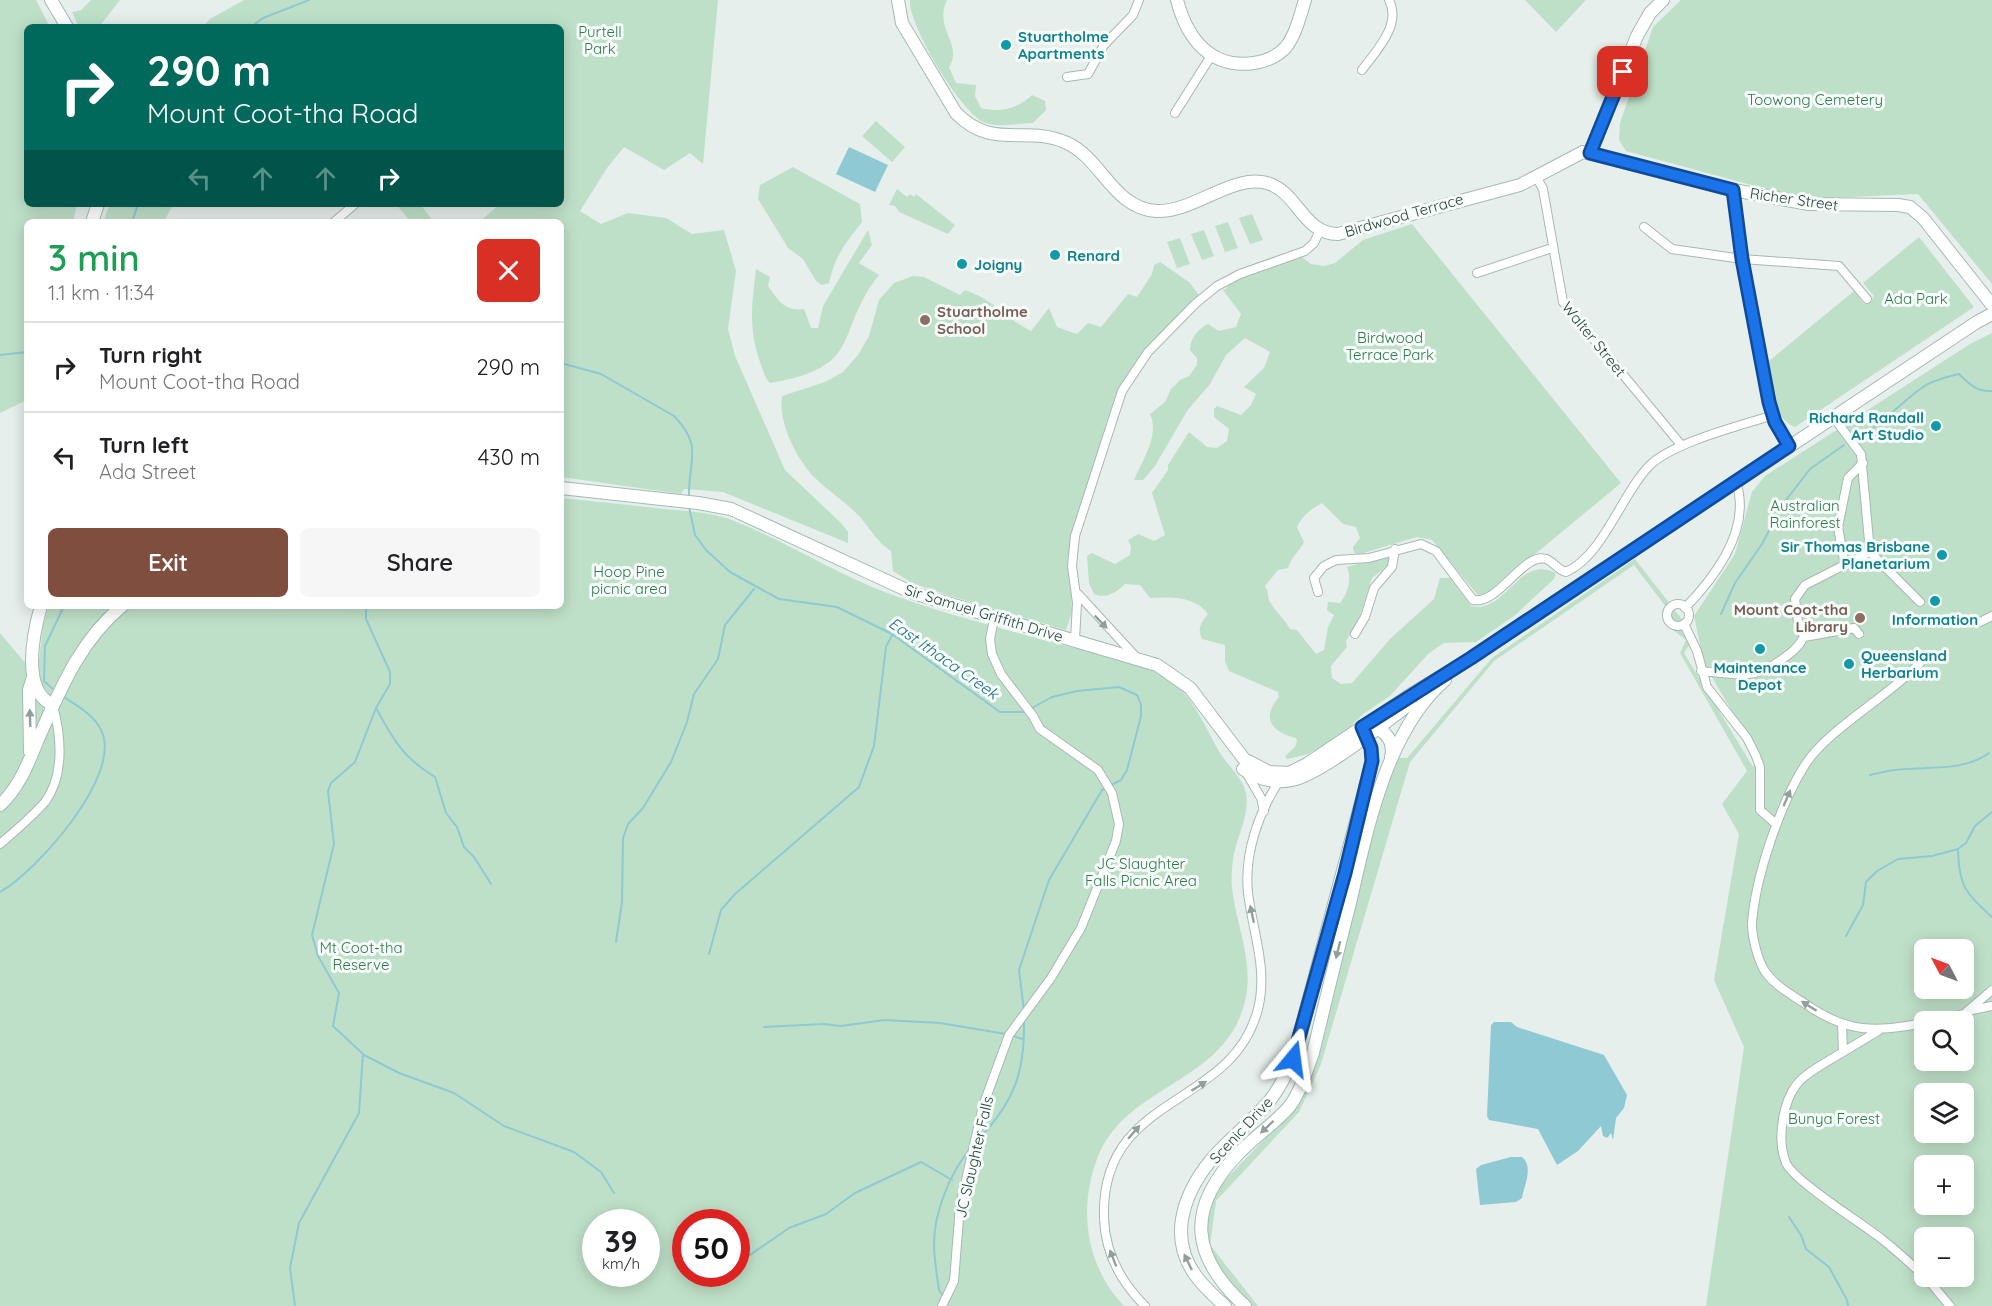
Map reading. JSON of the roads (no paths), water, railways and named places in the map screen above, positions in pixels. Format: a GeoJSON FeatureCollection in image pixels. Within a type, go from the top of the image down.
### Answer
{"type":"FeatureCollection","features":[{"type":"Feature","properties":{"kind":"main road"},"geometry":{"type":"LineString","coordinates":[[51,0],[65,24]]}},
{"type":"Feature","properties":{"kind":"main road"},"geometry":{"type":"LineString","coordinates":[[898,0],[902,23],[956,113],[977,130],[988,134],[1036,136],[1065,142],[1085,155],[1126,200],[1155,211],[1178,208],[1247,182],[1271,184],[1284,192],[1308,221],[1320,230]]}},
{"type":"Feature","properties":{"kind":"main road"},"geometry":{"type":"LineString","coordinates":[[1177,0],[1190,34],[1211,56],[1232,64],[1274,58],[1293,37],[1305,0]]}},
{"type":"Feature","properties":{"kind":"main road"},"geometry":{"type":"LineString","coordinates":[[1590,153],[1637,36],[1650,14],[1663,0]]}},
{"type":"Feature","properties":{"kind":"main road","name":"Birdwood Terrace"},"geometry":{"type":"LineString","coordinates":[[1320,230],[1338,234],[1537,178],[1576,154],[1590,153]]}},
{"type":"Feature","properties":{"kind":"main road","name":"Richer Street"},"geometry":{"type":"LineString","coordinates":[[1590,153],[1733,190],[1825,206],[1898,205],[1910,207],[1923,218],[1992,306]]}},
{"type":"Feature","properties":{"kind":"main road"},"geometry":{"type":"LineString","coordinates":[[1368,730],[1471,658],[1789,446],[1992,314]]}},
{"type":"Feature","properties":{"kind":"main road","name":"Sir Samuel Griffith Drive"},"geometry":{"type":"LineString","coordinates":[[564,489],[698,503],[752,517],[900,588],[994,619],[1135,656],[1164,669],[1190,688],[1216,724],[1250,764],[1282,777]]}},
{"type":"Feature","properties":{"kind":"main road"},"geometry":{"type":"LineString","coordinates":[[31,756],[29,690],[41,609]]}},
{"type":"Feature","properties":{"kind":"main road"},"geometry":{"type":"LineString","coordinates":[[0,805],[21,778],[57,697],[88,639],[119,609]]}},
{"type":"Feature","properties":{"kind":"main road"},"geometry":{"type":"LineString","coordinates":[[1216,724],[1231,754],[1244,770],[1260,778],[1282,777],[1368,730],[1449,676],[1471,658]]}},
{"type":"Feature","properties":{"kind":"main road","name":"Scenic Drive"},"geometry":{"type":"LineString","coordinates":[[1385,772],[1427,699],[1449,676]]}},
{"type":"Feature","properties":{"kind":"main road"},"geometry":{"type":"LineString","coordinates":[[32,680],[39,696],[57,697]]}},
{"type":"Feature","properties":{"kind":"main road","name":"Scenic Drive"},"geometry":{"type":"LineString","coordinates":[[1225,1306],[1196,1277],[1183,1251],[1181,1218],[1185,1201],[1198,1177],[1223,1146],[1270,1100],[1293,1059],[1372,764],[1368,730],[1388,736],[1392,747],[1372,812],[1313,1053],[1298,1093],[1288,1108],[1231,1162],[1211,1188],[1203,1206],[1202,1239],[1213,1271],[1222,1285],[1245,1306]]}},
{"type":"Feature","properties":{"kind":"street"},"geometry":{"type":"LineString","coordinates":[[1066,77],[1088,74],[1104,45],[1129,21],[1139,0]]}},
{"type":"Feature","properties":{"kind":"street"},"geometry":{"type":"LineString","coordinates":[[1362,70],[1392,23],[1392,6],[1389,0]]}},
{"type":"Feature","properties":{"kind":"street"},"geometry":{"type":"LineString","coordinates":[[1175,113],[1211,56]]}},
{"type":"Feature","properties":{"kind":"street","name":"Walter Street"},"geometry":{"type":"LineString","coordinates":[[1537,178],[1543,189],[1563,302],[1682,446]]}},
{"type":"Feature","properties":{"kind":"street"},"geometry":{"type":"LineString","coordinates":[[1733,190],[1742,259],[1773,416],[1789,446]]}},
{"type":"Feature","properties":{"kind":"street"},"geometry":{"type":"LineString","coordinates":[[338,219],[352,207]]}},
{"type":"Feature","properties":{"kind":"street"},"geometry":{"type":"LineString","coordinates":[[1644,227],[1672,249],[1742,259],[1839,266],[1867,299]]}},
{"type":"Feature","properties":{"kind":"street"},"geometry":{"type":"LineString","coordinates":[[1075,640],[1077,607],[1072,555],[1075,536],[1122,391],[1148,352],[1195,304],[1218,286],[1240,274],[1305,251],[1314,243],[1320,230]]}},
{"type":"Feature","properties":{"kind":"street"},"geometry":{"type":"LineString","coordinates":[[1477,273],[1552,248]]}},
{"type":"Feature","properties":{"kind":"street"},"geometry":{"type":"LineString","coordinates":[[1318,591],[1314,578],[1330,562],[1369,558],[1395,549],[1421,544],[1429,546],[1454,572],[1473,600],[1478,601],[1490,596],[1534,561],[1546,559],[1566,572],[1588,554],[1651,465],[1682,446],[1773,416]]}},
{"type":"Feature","properties":{"kind":"street"},"geometry":{"type":"LineString","coordinates":[[1834,418],[1860,454],[1863,463],[1870,552],[1920,602]]}},
{"type":"Feature","properties":{"kind":"street"},"geometry":{"type":"LineString","coordinates":[[1845,567],[1838,527],[1848,478],[1863,463]]}},
{"type":"Feature","properties":{"kind":"street"},"geometry":{"type":"LineString","coordinates":[[1685,608],[1717,573],[1731,546],[1741,495],[1736,482]]}},
{"type":"Feature","properties":{"kind":"street"},"geometry":{"type":"LineString","coordinates":[[1355,634],[1365,617],[1374,588],[1392,567],[1395,549]]}},
{"type":"Feature","properties":{"kind":"street"},"geometry":{"type":"LineString","coordinates":[[1804,637],[1798,622],[1795,599],[1805,585],[1845,567],[1870,552]]}},
{"type":"Feature","properties":{"kind":"street"},"geometry":{"type":"LineString","coordinates":[[1073,582],[1085,604],[1135,656]]}},
{"type":"Feature","properties":{"kind":"street"},"geometry":{"type":"LineString","coordinates":[[1679,605],[1685,608],[1688,615],[1684,624],[1674,626],[1669,622],[1667,615],[1672,606],[1679,605]]}},
{"type":"Feature","properties":{"kind":"street"},"geometry":{"type":"LineString","coordinates":[[1980,622],[1992,616]]}},
{"type":"Feature","properties":{"kind":"street","name":"JC Slaughter Falls"},"geometry":{"type":"LineString","coordinates":[[945,1301],[954,1281],[960,1206],[983,1106],[1009,1037],[1020,1018],[1051,978],[1081,928],[1116,841],[1119,824],[1112,793],[1107,783],[1091,764],[1040,729],[1025,705],[1000,674],[992,654],[990,639],[994,619]]}},
{"type":"Feature","properties":{"kind":"street"},"geometry":{"type":"LineString","coordinates":[[1684,624],[1698,651],[1701,671],[1707,687],[1747,738],[1756,756],[1760,767],[1760,810],[1776,824]]}},
{"type":"Feature","properties":{"kind":"street"},"geometry":{"type":"LineString","coordinates":[[1701,671],[1756,675],[1798,647],[1804,637],[1846,628],[1854,628],[1859,634]]}},
{"type":"Feature","properties":{"kind":"street"},"geometry":{"type":"LineString","coordinates":[[1914,1025],[1878,1031],[1842,1024],[1812,1009],[1778,985],[1764,969],[1752,925],[1760,882],[1776,824],[1789,792],[1806,763],[1824,743],[1896,686],[1920,663]]}},
{"type":"Feature","properties":{"kind":"street"},"geometry":{"type":"LineString","coordinates":[[0,844],[45,801],[52,788],[61,741],[57,697]]}},
{"type":"Feature","properties":{"kind":"street"},"geometry":{"type":"LineString","coordinates":[[1244,770],[1261,798],[1263,814]]}},
{"type":"Feature","properties":{"kind":"street"},"geometry":{"type":"LineString","coordinates":[[1145,1306],[1120,1275],[1108,1245],[1104,1206],[1107,1184],[1120,1151],[1135,1130],[1146,1119],[1219,1071],[1240,1047],[1254,1022],[1262,982],[1260,951],[1248,894],[1248,863],[1251,844],[1282,777]]}},
{"type":"Feature","properties":{"kind":"street"},"geometry":{"type":"LineString","coordinates":[[1972,1010],[1992,990]]}},
{"type":"Feature","properties":{"kind":"street"},"geometry":{"type":"LineString","coordinates":[[1972,1010],[1992,1006]]}},
{"type":"Feature","properties":{"kind":"street"},"geometry":{"type":"LineString","coordinates":[[1842,1024],[1843,1052]]}},
{"type":"Feature","properties":{"kind":"street"},"geometry":{"type":"LineString","coordinates":[[1878,1031],[1802,1078],[1792,1091],[1782,1126],[1782,1144],[1786,1164],[1801,1181],[1883,1240],[1914,1267]]}},
{"type":"Feature","properties":{"kind":"street"},"geometry":{"type":"LineString","coordinates":[[1934,1287],[1950,1306]]}},
{"type":"Feature","properties":{"kind":"water"},"geometry":{"type":"Polygon","coordinates":[[[849,147],[888,165],[875,192],[836,174],[849,147]]]}},
{"type":"Feature","properties":{"kind":"water"},"geometry":{"type":"Polygon","coordinates":[[[1494,1022],[1511,1022],[1517,1027],[1604,1055],[1627,1095],[1624,1108],[1616,1118],[1613,1140],[1611,1133],[1607,1138],[1603,1136],[1601,1126],[1578,1151],[1557,1165],[1538,1129],[1489,1120],[1487,1116],[1491,1025],[1494,1022]]]}},
{"type":"Feature","properties":{"kind":"water"},"geometry":{"type":"Polygon","coordinates":[[[1511,1157],[1522,1157],[1526,1161],[1528,1171],[1522,1198],[1516,1202],[1480,1205],[1476,1169],[1481,1165],[1511,1157]]]}},
{"type":"Feature","properties":{"kind":"waterway"},"geometry":{"type":"LineString","coordinates":[[255,24],[263,18],[309,0]]}},
{"type":"Feature","properties":{"kind":"waterway"},"geometry":{"type":"LineString","coordinates":[[133,219],[137,207]]}},
{"type":"Feature","properties":{"kind":"waterway"},"geometry":{"type":"LineString","coordinates":[[0,355],[24,352]]}},
{"type":"Feature","properties":{"kind":"waterway","name":"East Ithaca Creek"},"geometry":{"type":"LineString","coordinates":[[564,364],[601,374],[674,416],[689,436],[692,445],[689,498]]}},
{"type":"Feature","properties":{"kind":"waterway"},"geometry":{"type":"LineString","coordinates":[[1859,436],[1931,382],[1959,374],[1978,389],[1992,391]]}},
{"type":"Feature","properties":{"kind":"waterway"},"geometry":{"type":"LineString","coordinates":[[1721,614],[1735,583],[1762,544],[1783,504],[1810,469],[1844,445]]}},
{"type":"Feature","properties":{"kind":"waterway","name":"East Ithaca Creek"},"geometry":{"type":"LineString","coordinates":[[689,507],[695,535],[706,550],[730,572],[779,599],[837,607],[892,634],[1000,712],[1025,712],[1052,697],[1077,691],[1119,687],[1137,695],[1141,705],[1141,716],[1127,770],[1121,780],[1102,790],[1049,880],[1019,970],[1024,1011]]}},
{"type":"Feature","properties":{"kind":"waterway"},"geometry":{"type":"LineString","coordinates":[[616,942],[622,902],[623,838],[628,824],[643,808],[671,762],[687,722],[694,694],[718,659],[725,625],[754,589]]}},
{"type":"Feature","properties":{"kind":"waterway"},"geometry":{"type":"LineString","coordinates":[[56,692],[44,681],[45,646],[63,609]]}},
{"type":"Feature","properties":{"kind":"waterway"},"geometry":{"type":"LineString","coordinates":[[295,1306],[290,1268],[299,1223],[359,1113],[363,1054],[333,1026],[339,993],[318,956],[312,935],[334,844],[328,791],[331,783],[355,762],[376,708],[390,684],[390,672],[366,619],[366,609]]}},
{"type":"Feature","properties":{"kind":"waterway"},"geometry":{"type":"LineString","coordinates":[[709,954],[721,910],[735,894],[859,787],[874,746],[886,647],[892,635]]}},
{"type":"Feature","properties":{"kind":"waterway"},"geometry":{"type":"LineString","coordinates":[[0,892],[16,881],[54,844],[89,795],[100,771],[105,749],[101,730],[90,715],[64,697]]}},
{"type":"Feature","properties":{"kind":"waterway"},"geometry":{"type":"LineString","coordinates":[[376,708],[400,747],[415,763],[435,777],[446,813],[457,827],[464,847],[474,857],[491,884]]}},
{"type":"Feature","properties":{"kind":"waterway"},"geometry":{"type":"LineString","coordinates":[[1870,775],[1897,770],[1960,765],[1989,753]]}},
{"type":"Feature","properties":{"kind":"waterway"},"geometry":{"type":"LineString","coordinates":[[1846,936],[1863,905],[1866,882],[1877,871],[1898,859],[1932,856],[1958,849],[1966,843],[1975,826],[1992,812]]}},
{"type":"Feature","properties":{"kind":"waterway"},"geometry":{"type":"LineString","coordinates":[[1958,849],[1960,872],[1965,888],[1992,917]]}},
{"type":"Feature","properties":{"kind":"waterway"},"geometry":{"type":"LineString","coordinates":[[764,1027],[824,1024],[841,1026],[884,1020],[940,1023],[1006,1034]]}},
{"type":"Feature","properties":{"kind":"waterway","name":"East Ithaca Creek"},"geometry":{"type":"LineString","coordinates":[[979,1139],[1001,1111],[1015,1084],[1020,1070],[1024,1020]]}},
{"type":"Feature","properties":{"kind":"waterway"},"geometry":{"type":"LineString","coordinates":[[1011,1035],[1022,1039]]}},
{"type":"Feature","properties":{"kind":"waterway"},"geometry":{"type":"LineString","coordinates":[[364,1055],[399,1073],[454,1093],[504,1126],[574,1152],[601,1172],[614,1193]]}},
{"type":"Feature","properties":{"kind":"waterway","name":"East Ithaca Creek"},"geometry":{"type":"LineString","coordinates":[[943,1296],[939,1290],[934,1255],[937,1219],[944,1194],[969,1150]]}},
{"type":"Feature","properties":{"kind":"waterway"},"geometry":{"type":"LineString","coordinates":[[750,1255],[789,1228],[826,1214],[855,1193],[921,1162],[952,1180]]}},
{"type":"Feature","properties":{"kind":"waterway"},"geometry":{"type":"LineString","coordinates":[[1789,1217],[1801,1235],[1806,1249],[1829,1267],[1848,1306]]}},
{"type":"Feature","properties":{"kind":"place","name":"Stuartholme Apartments"},"geometry":{"type":"Point","coordinates":[1006,45]}},
{"type":"Feature","properties":{"kind":"place","name":"Renard"},"geometry":{"type":"Point","coordinates":[1055,255]}},
{"type":"Feature","properties":{"kind":"place","name":"Joigny"},"geometry":{"type":"Point","coordinates":[962,264]}},
{"type":"Feature","properties":{"kind":"place","name":"Stuartholme School"},"geometry":{"type":"Point","coordinates":[925,320]}},
{"type":"Feature","properties":{"kind":"place","name":"Richard Randall Art Studio"},"geometry":{"type":"Point","coordinates":[1936,426]}},
{"type":"Feature","properties":{"kind":"place","name":"Sir Thomas Brisbane Planetarium"},"geometry":{"type":"Point","coordinates":[1942,555]}},
{"type":"Feature","properties":{"kind":"place","name":"Information"},"geometry":{"type":"Point","coordinates":[1935,601]}},
{"type":"Feature","properties":{"kind":"place","name":"Mount Coot-tha Library"},"geometry":{"type":"Point","coordinates":[1860,618]}},
{"type":"Feature","properties":{"kind":"place","name":"Maintenance Depot"},"geometry":{"type":"Point","coordinates":[1760,649]}},
{"type":"Feature","properties":{"kind":"place","name":"Queensland Herbarium"},"geometry":{"type":"Point","coordinates":[1849,664]}},
{"type":"Feature","properties":{"kind":"park label","name":"Purtell Park"},"geometry":{"type":"Point","coordinates":[600,40]}},
{"type":"Feature","properties":{"kind":"park label","name":"Toowong Cemetery"},"geometry":{"type":"Point","coordinates":[1815,99]}},
{"type":"Feature","properties":{"kind":"park label","name":"Ada Park"},"geometry":{"type":"Point","coordinates":[1916,298]}},
{"type":"Feature","properties":{"kind":"park label","name":"Birdwood Terrace Park"},"geometry":{"type":"Point","coordinates":[1390,346]}},
{"type":"Feature","properties":{"kind":"park label","name":"Australian Rainforest"},"geometry":{"type":"Point","coordinates":[1805,514]}},
{"type":"Feature","properties":{"kind":"park label","name":"Hoop Pine picnic area"},"geometry":{"type":"Point","coordinates":[629,580]}},
{"type":"Feature","properties":{"kind":"park label","name":"JC Slaughter Falls Picnic Area"},"geometry":{"type":"Point","coordinates":[1141,872]}},
{"type":"Feature","properties":{"kind":"park label","name":"Mt Coot-tha Reserve"},"geometry":{"type":"Point","coordinates":[361,956]}},
{"type":"Feature","properties":{"kind":"park label","name":"Bunya Forest"},"geometry":{"type":"Point","coordinates":[1834,1118]}}]}
